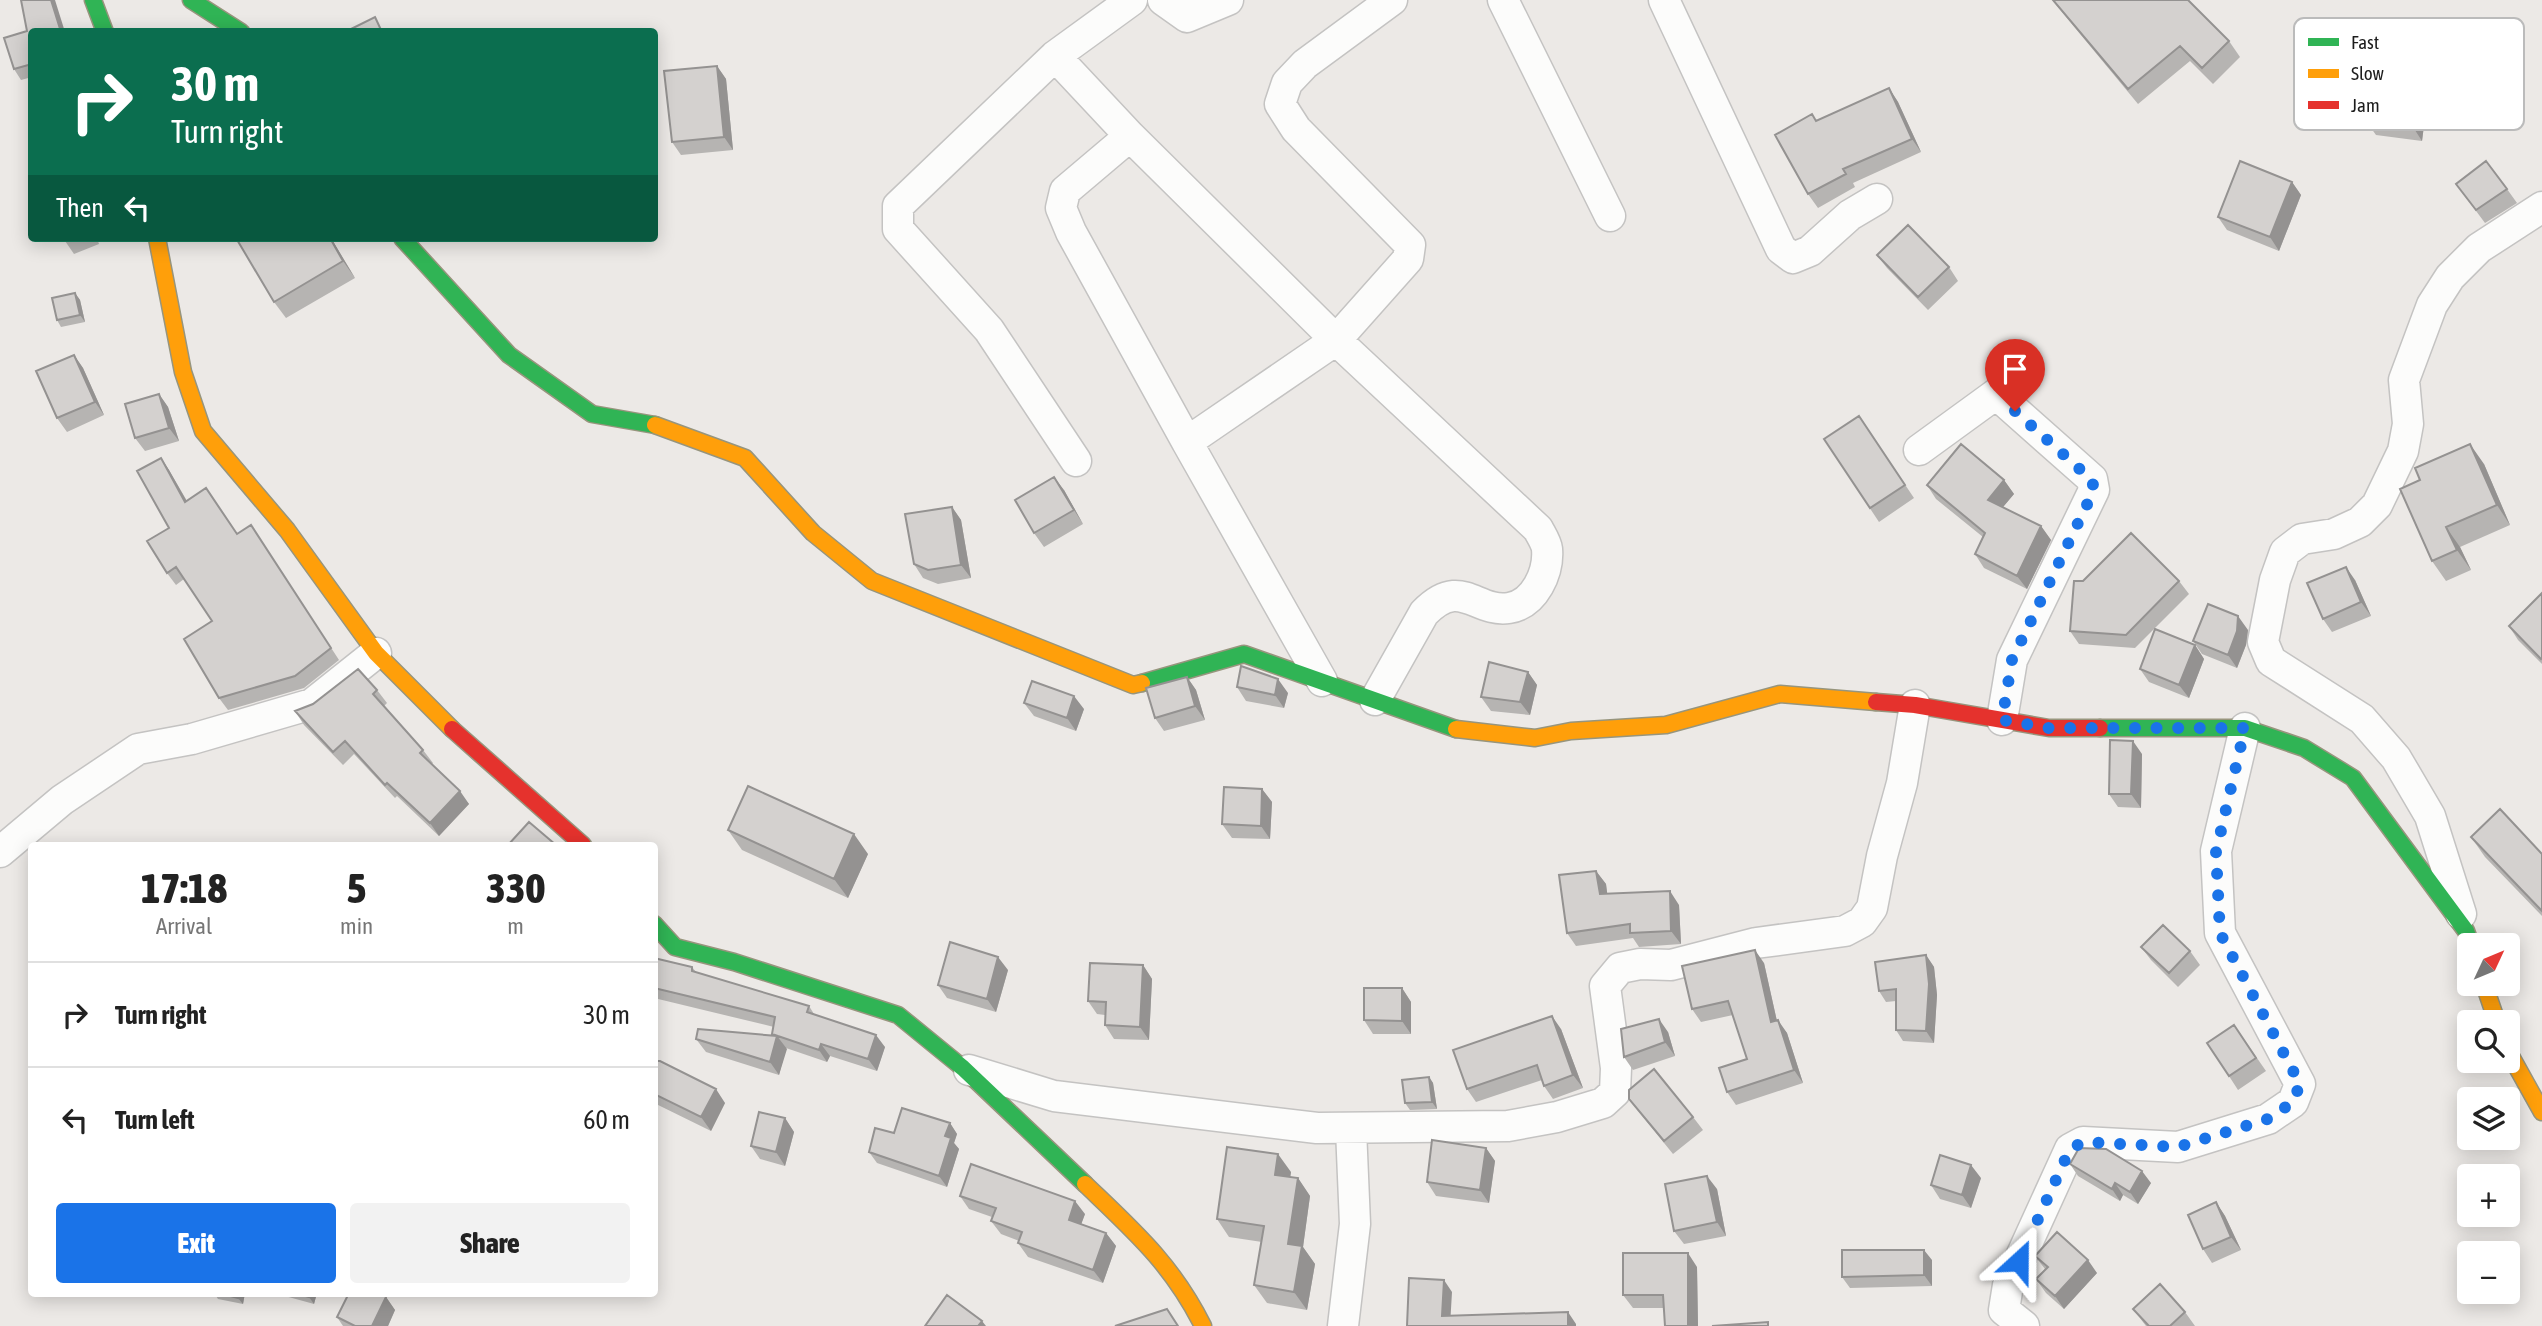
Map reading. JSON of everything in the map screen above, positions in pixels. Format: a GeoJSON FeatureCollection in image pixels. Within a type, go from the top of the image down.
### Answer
{"type":"FeatureCollection","features":[{"type":"Feature","properties":{"kind":"street"},"geometry":{"type":"LineString","coordinates":[[93,0],[103,28]]}},
{"type":"Feature","properties":{"kind":"street"},"geometry":{"type":"LineString","coordinates":[[191,0],[232,28]]}},
{"type":"Feature","properties":{"kind":"street"},"geometry":{"type":"LineString","coordinates":[[220,0],[234,28]]}},
{"type":"Feature","properties":{"kind":"street"},"geometry":{"type":"LineString","coordinates":[[1076,461],[989,330],[898,229],[898,206],[1055,56],[1132,0]]}},
{"type":"Feature","properties":{"kind":"street"},"geometry":{"type":"LineString","coordinates":[[1163,0],[1187,17],[1228,0]]}},
{"type":"Feature","properties":{"kind":"street"},"geometry":{"type":"LineString","coordinates":[[1187,442],[1336,340],[1408,259],[1410,245],[1297,129],[1280,104],[1287,83],[1305,64],[1392,0]]}},
{"type":"Feature","properties":{"kind":"street"},"geometry":{"type":"LineString","coordinates":[[1503,0],[1609,216]]}},
{"type":"Feature","properties":{"kind":"street"},"geometry":{"type":"LineString","coordinates":[[1664,0],[1781,249],[1793,258],[1810,251],[1850,215],[1877,199]]}},
{"type":"Feature","properties":{"kind":"street"},"geometry":{"type":"LineString","coordinates":[[1055,56],[1130,136],[1336,340],[1538,529],[1547,546],[1546,568],[1537,589],[1524,603],[1507,608],[1460,596],[1435,602],[1424,613],[1375,700]]}},
{"type":"Feature","properties":{"kind":"street"},"geometry":{"type":"LineString","coordinates":[[1130,136],[1065,191],[1061,208],[1071,232],[1322,681]]}},
{"type":"Feature","properties":{"kind":"street"},"geometry":{"type":"LineString","coordinates":[[2467,933],[2430,816],[2396,758],[2362,719],[2271,661],[2263,642],[2275,580],[2286,552],[2302,539],[2334,534],[2360,522],[2377,505],[2403,451],[2408,424],[2404,380],[2432,305],[2450,277],[2479,248],[2542,207]]}},
{"type":"Feature","properties":{"kind":"street"},"geometry":{"type":"LineString","coordinates":[[158,242],[183,372],[203,431],[287,530],[340,607],[376,653],[475,751],[580,842]]}},
{"type":"Feature","properties":{"kind":"street"},"geometry":{"type":"LineString","coordinates":[[405,242],[509,355],[592,414],[663,427],[745,458],[813,533],[872,581],[1133,685],[1244,654],[1456,729],[1535,738],[1571,731],[1666,725],[1780,694],[1915,705],[2049,728],[2245,728],[2304,748],[2353,778],[2465,933]]}},
{"type":"Feature","properties":{"kind":"street"},"geometry":{"type":"LineString","coordinates":[[1919,450],[1996,394],[2092,480],[2094,490],[2012,660],[2002,720]]}},
{"type":"Feature","properties":{"kind":"street"},"geometry":{"type":"LineString","coordinates":[[0,852],[62,800],[138,750],[192,740],[312,704],[376,653]]}},
{"type":"Feature","properties":{"kind":"street"},"geometry":{"type":"LineString","coordinates":[[963,1069],[1054,1096],[1317,1128],[1508,1126],[1557,1117],[1603,1103],[1615,1091],[1616,1069],[1605,986],[1620,968],[1640,964],[1671,965],[1756,943],[1845,931],[1862,922],[1872,908],[1882,856],[1902,783],[1915,705]]}},
{"type":"Feature","properties":{"kind":"street"},"geometry":{"type":"LineString","coordinates":[[2024,1326],[2004,1310],[2008,1285],[2070,1149],[2083,1142],[2178,1147],[2268,1119],[2293,1102],[2300,1084],[2220,933],[2216,852],[2245,728]]}},
{"type":"Feature","properties":{"kind":"street"},"geometry":{"type":"LineString","coordinates":[[658,928],[675,947],[734,961],[898,1015],[963,1069],[1147,1242],[1184,1288],[1203,1326]]}},
{"type":"Feature","properties":{"kind":"street"},"geometry":{"type":"LineString","coordinates":[[2520,1070],[2540,1103]]}},
{"type":"Feature","properties":{"kind":"street"},"geometry":{"type":"LineString","coordinates":[[1343,1326],[1354,1224],[1351,1129]]}},
{"type":"Feature","properties":{"kind":"building"},"geometry":{"type":"Polygon","coordinates":[[[21,0],[51,0],[60,28],[28,28],[28,65],[14,69],[4,38],[27,31],[21,0]]]}},
{"type":"Feature","properties":{"kind":"building"},"geometry":{"type":"Polygon","coordinates":[[[2053,0],[2188,0],[2229,41],[2202,68],[2180,46],[2128,89],[2053,0]]]}},
{"type":"Feature","properties":{"kind":"building"},"geometry":{"type":"Polygon","coordinates":[[[375,17],[380,28],[353,28],[375,17]]]}},
{"type":"Feature","properties":{"kind":"building"},"geometry":{"type":"Polygon","coordinates":[[[717,66],[724,137],[672,142],[664,71],[717,66]]]}},
{"type":"Feature","properties":{"kind":"building"},"geometry":{"type":"Polygon","coordinates":[[[1889,88],[1912,139],[1843,169],[1846,174],[1808,194],[1775,135],[1812,114],[1816,121],[1889,88]]]}},
{"type":"Feature","properties":{"kind":"building"},"geometry":{"type":"Polygon","coordinates":[[[2240,161],[2292,182],[2270,237],[2218,217],[2240,161]]]}},
{"type":"Feature","properties":{"kind":"building"},"geometry":{"type":"Polygon","coordinates":[[[2486,161],[2507,189],[2476,210],[2456,184],[2486,161]]]}},
{"type":"Feature","properties":{"kind":"building"},"geometry":{"type":"Polygon","coordinates":[[[1908,225],[1949,267],[1918,297],[1877,255],[1908,225]]]}},
{"type":"Feature","properties":{"kind":"building"},"geometry":{"type":"Polygon","coordinates":[[[238,242],[332,242],[343,261],[274,302],[238,242]]]}},
{"type":"Feature","properties":{"kind":"building"},"geometry":{"type":"Polygon","coordinates":[[[75,293],[80,315],[57,320],[52,298],[75,293]]]}},
{"type":"Feature","properties":{"kind":"building"},"geometry":{"type":"Polygon","coordinates":[[[74,355],[95,402],[57,418],[36,371],[74,355]]]}},
{"type":"Feature","properties":{"kind":"building"},"geometry":{"type":"Polygon","coordinates":[[[159,394],[169,428],[135,438],[125,404],[159,394]]]}},
{"type":"Feature","properties":{"kind":"building"},"geometry":{"type":"Polygon","coordinates":[[[1859,416],[1905,485],[1870,508],[1824,439],[1859,416]]]}},
{"type":"Feature","properties":{"kind":"building"},"geometry":{"type":"Polygon","coordinates":[[[1961,444],[2004,480],[1988,500],[2041,526],[2017,576],[1975,554],[1985,533],[1927,485],[1961,444]]]}},
{"type":"Feature","properties":{"kind":"building"},"geometry":{"type":"Polygon","coordinates":[[[2470,444],[2497,505],[2446,527],[2457,550],[2432,561],[2400,489],[2420,480],[2415,468],[2470,444]]]}},
{"type":"Feature","properties":{"kind":"building"},"geometry":{"type":"Polygon","coordinates":[[[161,458],[185,502],[206,488],[237,534],[251,525],[331,648],[295,676],[219,698],[184,639],[212,621],[176,567],[167,573],[147,541],[169,528],[137,471],[161,458]]]}},
{"type":"Feature","properties":{"kind":"building"},"geometry":{"type":"Polygon","coordinates":[[[1054,477],[1074,510],[1034,533],[1015,500],[1054,477]]]}},
{"type":"Feature","properties":{"kind":"building"},"geometry":{"type":"Polygon","coordinates":[[[952,507],[961,565],[928,570],[914,564],[905,514],[952,507]]]}},
{"type":"Feature","properties":{"kind":"building"},"geometry":{"type":"Polygon","coordinates":[[[2131,533],[2179,581],[2126,635],[2070,631],[2074,581],[2083,581],[2131,533]]]}},
{"type":"Feature","properties":{"kind":"building"},"geometry":{"type":"Polygon","coordinates":[[[2346,567],[2361,602],[2323,619],[2307,583],[2346,567]]]}},
{"type":"Feature","properties":{"kind":"building"},"geometry":{"type":"Polygon","coordinates":[[[2542,593],[2542,658],[2541,659],[2509,626],[2542,593]]]}},
{"type":"Feature","properties":{"kind":"building"},"geometry":{"type":"Polygon","coordinates":[[[2208,604],[2238,616],[2237,631],[2228,655],[2193,641],[2208,604]]]}},
{"type":"Feature","properties":{"kind":"building"},"geometry":{"type":"Polygon","coordinates":[[[2155,629],[2195,645],[2179,685],[2140,669],[2155,629]]]}},
{"type":"Feature","properties":{"kind":"building"},"geometry":{"type":"Polygon","coordinates":[[[1489,662],[1528,672],[1520,702],[1481,697],[1489,662]]]}},
{"type":"Feature","properties":{"kind":"building"},"geometry":{"type":"Polygon","coordinates":[[[1241,666],[1278,679],[1275,695],[1237,687],[1241,666]]]}},
{"type":"Feature","properties":{"kind":"building"},"geometry":{"type":"Polygon","coordinates":[[[358,669],[377,690],[373,694],[423,750],[420,753],[460,791],[430,823],[387,783],[385,785],[345,741],[333,752],[295,711],[313,704],[358,669]]]}},
{"type":"Feature","properties":{"kind":"building"},"geometry":{"type":"Polygon","coordinates":[[[1187,677],[1195,706],[1155,718],[1146,688],[1187,677]]]}},
{"type":"Feature","properties":{"kind":"building"},"geometry":{"type":"Polygon","coordinates":[[[1032,681],[1074,696],[1067,718],[1024,703],[1032,681]]]}},
{"type":"Feature","properties":{"kind":"building"},"geometry":{"type":"Polygon","coordinates":[[[2110,740],[2133,741],[2131,794],[2109,794],[2110,740]]]}},
{"type":"Feature","properties":{"kind":"building"},"geometry":{"type":"Polygon","coordinates":[[[748,786],[854,834],[834,879],[728,830],[748,786]]]}},
{"type":"Feature","properties":{"kind":"building"},"geometry":{"type":"Polygon","coordinates":[[[1224,787],[1262,789],[1261,826],[1222,824],[1224,787]]]}},
{"type":"Feature","properties":{"kind":"building"},"geometry":{"type":"Polygon","coordinates":[[[2500,809],[2542,854],[2542,911],[2471,837],[2500,809]]]}},
{"type":"Feature","properties":{"kind":"building"},"geometry":{"type":"Polygon","coordinates":[[[529,822],[552,842],[511,842],[529,822]]]}},
{"type":"Feature","properties":{"kind":"building"},"geometry":{"type":"Polygon","coordinates":[[[1596,871],[1600,894],[1670,891],[1671,931],[1630,933],[1630,924],[1567,933],[1559,875],[1596,871]]]}},
{"type":"Feature","properties":{"kind":"building"},"geometry":{"type":"Polygon","coordinates":[[[2163,925],[2190,951],[2169,973],[2141,947],[2163,925]]]}},
{"type":"Feature","properties":{"kind":"building"},"geometry":{"type":"Polygon","coordinates":[[[950,942],[998,957],[987,999],[938,985],[950,942]]]}},
{"type":"Feature","properties":{"kind":"building"},"geometry":{"type":"Polygon","coordinates":[[[1755,950],[1771,1022],[1778,1020],[1794,1070],[1727,1092],[1719,1068],[1747,1059],[1728,1001],[1692,1009],[1682,966],[1755,950]]]}},
{"type":"Feature","properties":{"kind":"building"},"geometry":{"type":"Polygon","coordinates":[[[1926,955],[1929,984],[1926,1031],[1896,1030],[1896,989],[1879,991],[1875,962],[1926,955]]]}},
{"type":"Feature","properties":{"kind":"building"},"geometry":{"type":"Polygon","coordinates":[[[658,959],[692,967],[692,971],[809,1006],[807,1012],[876,1035],[868,1059],[821,1044],[819,1050],[772,1034],[775,1017],[658,989],[658,959]]]}},
{"type":"Feature","properties":{"kind":"building"},"geometry":{"type":"Polygon","coordinates":[[[1090,963],[1143,965],[1140,1027],[1105,1025],[1106,1002],[1088,1001],[1090,963]]]}},
{"type":"Feature","properties":{"kind":"building"},"geometry":{"type":"Polygon","coordinates":[[[1364,988],[1402,988],[1402,1021],[1364,1020],[1364,988]]]}},
{"type":"Feature","properties":{"kind":"building"},"geometry":{"type":"Polygon","coordinates":[[[1552,1016],[1573,1075],[1544,1086],[1537,1065],[1467,1089],[1453,1050],[1552,1016]]]}},
{"type":"Feature","properties":{"kind":"building"},"geometry":{"type":"Polygon","coordinates":[[[1659,1019],[1665,1042],[1624,1057],[1621,1029],[1659,1019]]]}},
{"type":"Feature","properties":{"kind":"building"},"geometry":{"type":"Polygon","coordinates":[[[2234,1025],[2256,1058],[2229,1076],[2207,1043],[2234,1025]]]}},
{"type":"Feature","properties":{"kind":"building"},"geometry":{"type":"Polygon","coordinates":[[[698,1029],[777,1036],[770,1062],[696,1039],[698,1029]]]}},
{"type":"Feature","properties":{"kind":"building"},"geometry":{"type":"Polygon","coordinates":[[[658,1061],[716,1089],[701,1117],[658,1096],[658,1061]]]}},
{"type":"Feature","properties":{"kind":"building"},"geometry":{"type":"Polygon","coordinates":[[[1654,1069],[1693,1117],[1664,1141],[1629,1099],[1629,1090],[1654,1069]]]}},
{"type":"Feature","properties":{"kind":"building"},"geometry":{"type":"Polygon","coordinates":[[[1429,1077],[1432,1102],[1405,1103],[1402,1080],[1429,1077]]]}},
{"type":"Feature","properties":{"kind":"building"},"geometry":{"type":"Polygon","coordinates":[[[902,1108],[950,1123],[945,1136],[951,1138],[939,1176],[869,1152],[875,1128],[894,1133],[902,1108]]]}},
{"type":"Feature","properties":{"kind":"building"},"geometry":{"type":"Polygon","coordinates":[[[759,1112],[785,1118],[776,1152],[751,1146],[759,1112]]]}},
{"type":"Feature","properties":{"kind":"building"},"geometry":{"type":"Polygon","coordinates":[[[1432,1140],[1486,1148],[1480,1190],[1427,1182],[1432,1140]]]}},
{"type":"Feature","properties":{"kind":"building"},"geometry":{"type":"Polygon","coordinates":[[[1227,1147],[1278,1154],[1275,1175],[1298,1178],[1288,1244],[1302,1246],[1294,1292],[1254,1285],[1264,1226],[1217,1219],[1227,1147]]]}},
{"type":"Feature","properties":{"kind":"building"},"geometry":{"type":"Polygon","coordinates":[[[2079,1148],[2106,1149],[2142,1171],[2130,1192],[2115,1183],[2112,1189],[2070,1164],[2079,1148]]]}},
{"type":"Feature","properties":{"kind":"building"},"geometry":{"type":"Polygon","coordinates":[[[1940,1155],[1971,1165],[1962,1195],[1931,1185],[1940,1155]]]}},
{"type":"Feature","properties":{"kind":"building"},"geometry":{"type":"Polygon","coordinates":[[[971,1164],[1075,1201],[1069,1220],[1106,1233],[1093,1270],[1018,1243],[1022,1232],[991,1221],[996,1208],[960,1196],[971,1164]]]}},
{"type":"Feature","properties":{"kind":"building"},"geometry":{"type":"Polygon","coordinates":[[[1707,1176],[1717,1222],[1674,1231],[1665,1184],[1707,1176]]]}},
{"type":"Feature","properties":{"kind":"building"},"geometry":{"type":"Polygon","coordinates":[[[2216,1202],[2231,1237],[2203,1249],[2188,1215],[2216,1202]]]}},
{"type":"Feature","properties":{"kind":"building"},"geometry":{"type":"Polygon","coordinates":[[[2057,1232],[2088,1260],[2055,1296],[2036,1279],[2048,1267],[2035,1256],[2057,1232]]]}},
{"type":"Feature","properties":{"kind":"building"},"geometry":{"type":"Polygon","coordinates":[[[1842,1250],[1924,1250],[1924,1275],[1842,1277],[1842,1250]]]}},
{"type":"Feature","properties":{"kind":"building"},"geometry":{"type":"Polygon","coordinates":[[[1623,1253],[1688,1253],[1688,1326],[1665,1326],[1663,1295],[1623,1295],[1623,1253]]]}},
{"type":"Feature","properties":{"kind":"building"},"geometry":{"type":"Polygon","coordinates":[[[1409,1278],[1444,1280],[1442,1316],[1568,1312],[1568,1326],[1407,1326],[1409,1278]]]}},
{"type":"Feature","properties":{"kind":"building"},"geometry":{"type":"Polygon","coordinates":[[[2160,1284],[2185,1312],[2170,1326],[2149,1326],[2133,1309],[2160,1284]]]}},
{"type":"Feature","properties":{"kind":"building"},"geometry":{"type":"Polygon","coordinates":[[[947,1295],[982,1321],[978,1326],[925,1326],[947,1295]]]}},
{"type":"Feature","properties":{"kind":"building"},"geometry":{"type":"Polygon","coordinates":[[[347,1297],[386,1297],[372,1326],[355,1326],[337,1317],[347,1297]]]}},
{"type":"Feature","properties":{"kind":"building"},"geometry":{"type":"Polygon","coordinates":[[[1167,1309],[1178,1326],[1115,1326],[1167,1309]]]}},
{"type":"Feature","properties":{"kind":"building"},"geometry":{"type":"Polygon","coordinates":[[[1768,1322],[1768,1326],[1712,1326],[1768,1322]]]}},
{"type":"Feature","properties":{"kind":"traffic: fast"},"geometry":{"type":"LineString","coordinates":[[93,0],[104,28]]}},
{"type":"Feature","properties":{"kind":"traffic: fast"},"geometry":{"type":"LineString","coordinates":[[191,0],[235,28]]}},
{"type":"Feature","properties":{"kind":"traffic: fast"},"geometry":{"type":"LineString","coordinates":[[406,242],[509,355],[592,414],[655,425]]}},
{"type":"Feature","properties":{"kind":"traffic: fast"},"geometry":{"type":"LineString","coordinates":[[1142,683],[1244,654],[1456,729]]}},
{"type":"Feature","properties":{"kind":"traffic: fast"},"geometry":{"type":"LineString","coordinates":[[2100,728],[2245,728],[2304,748],[2353,778],[2467,933]]}},
{"type":"Feature","properties":{"kind":"traffic: fast"},"geometry":{"type":"LineString","coordinates":[[658,928],[675,947],[734,962],[898,1015],[963,1068],[1085,1184]]}},
{"type":"Feature","properties":{"kind":"traffic: slow"},"geometry":{"type":"LineString","coordinates":[[158,242],[183,372],[203,431],[287,530],[376,653],[452,729]]}},
{"type":"Feature","properties":{"kind":"traffic: slow"},"geometry":{"type":"LineString","coordinates":[[655,425],[745,458],[813,533],[872,581],[1133,685],[1142,683]]}},
{"type":"Feature","properties":{"kind":"traffic: slow"},"geometry":{"type":"LineString","coordinates":[[1456,729],[1535,738],[1571,731],[1666,725],[1780,694],[1876,702]]}},
{"type":"Feature","properties":{"kind":"traffic: slow"},"geometry":{"type":"LineString","coordinates":[[2488,996],[2493,1010]]}},
{"type":"Feature","properties":{"kind":"traffic: slow"},"geometry":{"type":"LineString","coordinates":[[2520,1073],[2542,1112]]}},
{"type":"Feature","properties":{"kind":"traffic: slow"},"geometry":{"type":"LineString","coordinates":[[1085,1184],[1151,1249],[1178,1284],[1203,1326]]}},
{"type":"Feature","properties":{"kind":"traffic: jam"},"geometry":{"type":"LineString","coordinates":[[1876,702],[1915,705],[2049,728],[2100,728]]}},
{"type":"Feature","properties":{"kind":"traffic: jam"},"geometry":{"type":"LineString","coordinates":[[452,729],[580,842]]}},
{"type":"Feature","properties":{"kind":"route"},"geometry":{"type":"LineString","coordinates":[[2015,411],[2092,480],[2094,490],[2012,660],[2002,720],[2049,728],[2245,728],[2216,852],[2220,933],[2300,1084],[2293,1102],[2268,1119],[2178,1147],[2083,1142],[2070,1149],[2019,1261]]}}]}
